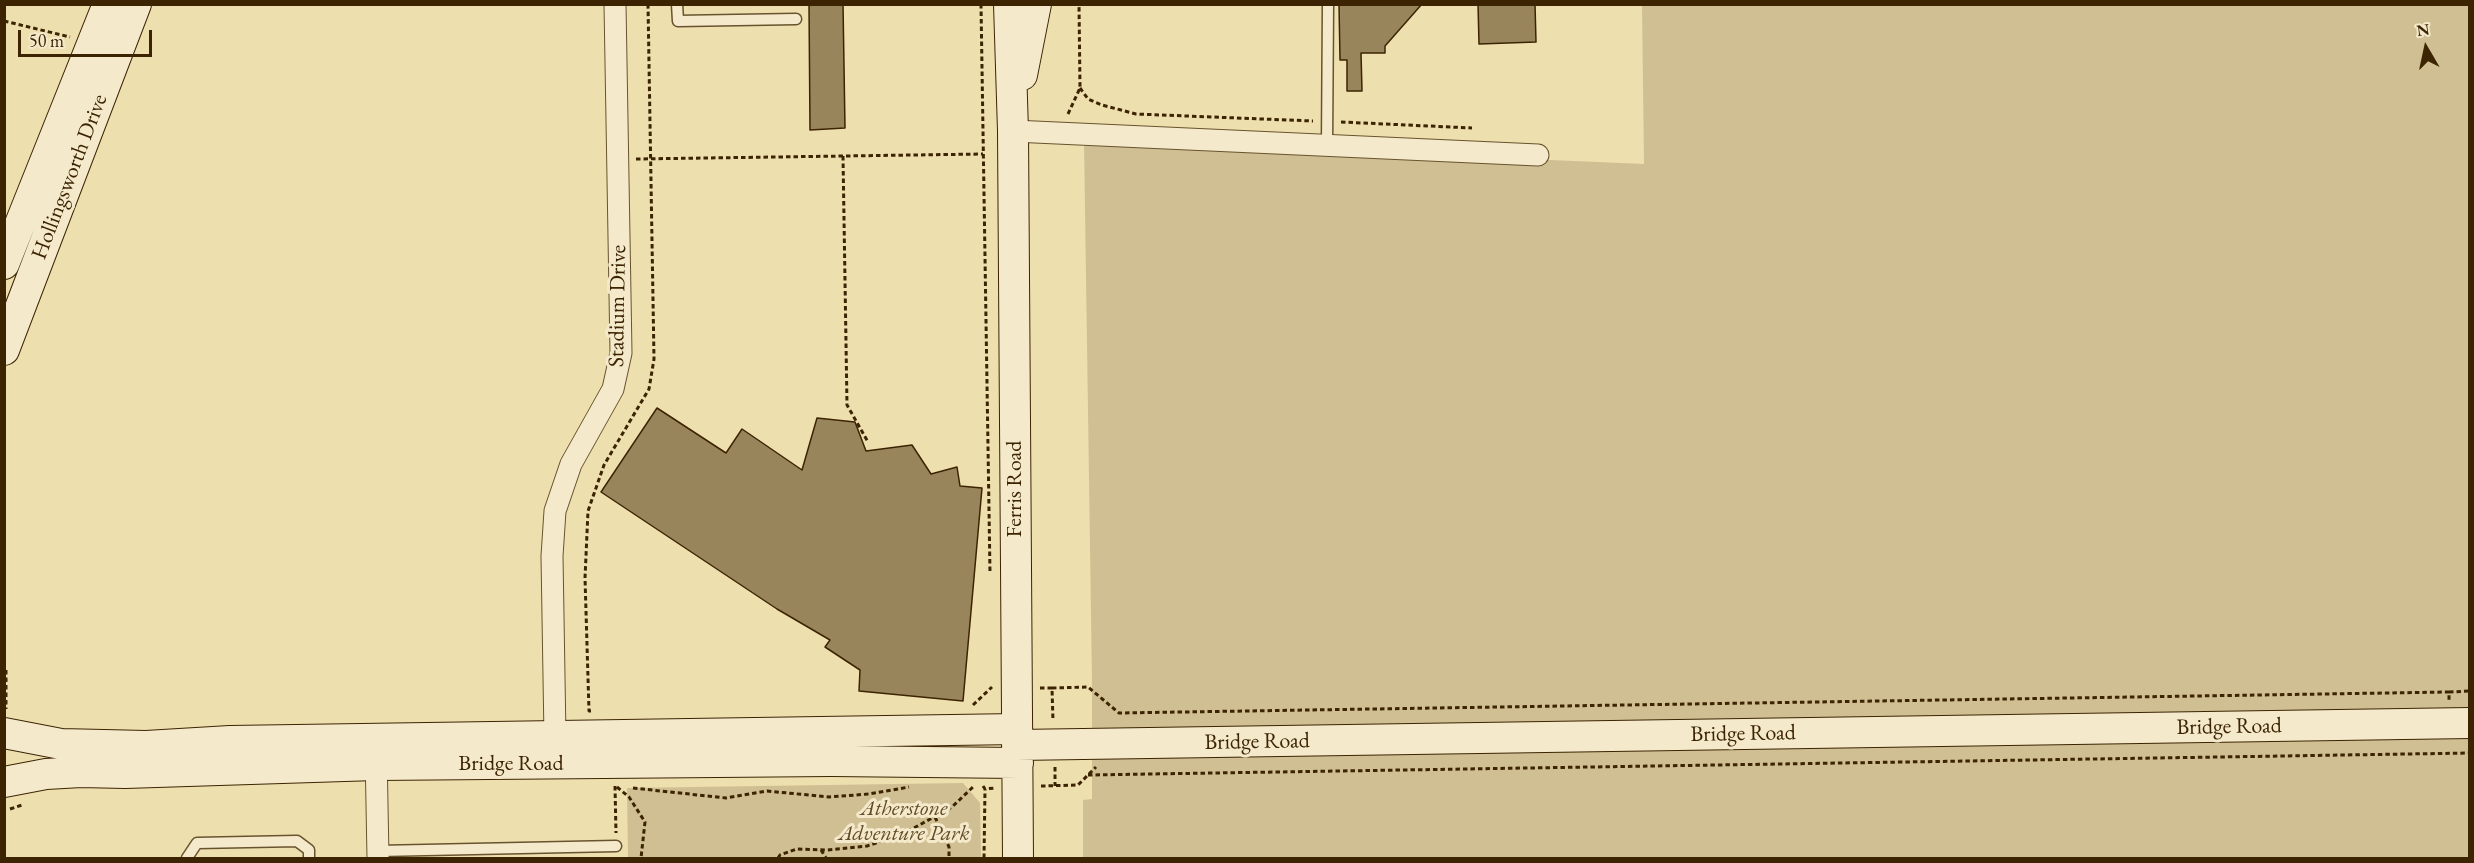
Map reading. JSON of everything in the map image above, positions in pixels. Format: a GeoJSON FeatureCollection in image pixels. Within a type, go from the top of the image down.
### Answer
{"type":"FeatureCollection","features":[{"type":"Feature","properties":{"kind":"street","name":"Hollingsworth Drive"},"geometry":{"type":"LineString","coordinates":[[4,350],[105,48],[108,4]]}},
{"type":"Feature","properties":{"kind":"street","name":"Hollingsworth Drive"},"geometry":{"type":"LineString","coordinates":[[4,264],[105,48],[136,4]]}},
{"type":"Feature","properties":{"kind":"street","name":"Stadium Drive"},"geometry":{"type":"LineString","coordinates":[[555,737],[552,556],[555,511],[571,464],[614,389],[621,353],[615,4]]}},
{"type":"Feature","properties":{"kind":"street","name":"Ferris Road"},"geometry":{"type":"LineString","coordinates":[[1009,4],[1018,858]]}},
{"type":"Feature","properties":{"kind":"street","name":"Ferris Road"},"geometry":{"type":"LineString","coordinates":[[1012,125],[1036,4]]}},
{"type":"Feature","properties":{"kind":"street"},"geometry":{"type":"LineString","coordinates":[[1012,125],[1059,133],[1538,155]]}},
{"type":"Feature","properties":{"kind":"street","name":"Bridge Road"},"geometry":{"type":"LineString","coordinates":[[7,795],[46,774],[125,773],[555,737],[1017,746],[2460,723]]}},
{"type":"Feature","properties":{"kind":"street","name":"Bridge Road"},"geometry":{"type":"LineString","coordinates":[[4,733],[61,744],[146,746],[230,741],[376,752],[831,761],[1017,746]]}},
{"type":"Feature","properties":{"kind":"street"},"geometry":{"type":"LineString","coordinates":[[376,752],[378,855]]}},
{"type":"Feature","properties":{"kind":"lane"},"geometry":{"type":"LineString","coordinates":[[677,4],[678,21],[796,19]]}},
{"type":"Feature","properties":{"kind":"lane"},"geometry":{"type":"LineString","coordinates":[[1327,146],[1328,4]]}},
{"type":"Feature","properties":{"kind":"lane"},"geometry":{"type":"LineString","coordinates":[[187,858],[197,843],[297,841],[309,850],[309,858]]}},
{"type":"Feature","properties":{"kind":"lane"},"geometry":{"type":"LineString","coordinates":[[378,855],[559,853],[616,846]]}},
{"type":"Feature","properties":{"kind":"path"},"geometry":{"type":"LineString","coordinates":[[981,4],[990,579]]}},
{"type":"Feature","properties":{"kind":"path"},"geometry":{"type":"LineString","coordinates":[[1059,133],[1080,88],[1079,4]]}},
{"type":"Feature","properties":{"kind":"path"},"geometry":{"type":"LineString","coordinates":[[4,21],[105,48]]}},
{"type":"Feature","properties":{"kind":"path"},"geometry":{"type":"LineString","coordinates":[[1080,88],[1088,99],[1136,114],[1472,128]]}},
{"type":"Feature","properties":{"kind":"path"},"geometry":{"type":"LineString","coordinates":[[650,158],[984,154]]}},
{"type":"Feature","properties":{"kind":"path"},"geometry":{"type":"LineString","coordinates":[[843,156],[847,405],[868,442]]}},
{"type":"Feature","properties":{"kind":"path"},"geometry":{"type":"LineString","coordinates":[[972,706],[992,687]]}},
{"type":"Feature","properties":{"kind":"path"},"geometry":{"type":"LineString","coordinates":[[1052,688],[1088,687],[1119,713],[2469,691]]}},
{"type":"Feature","properties":{"kind":"path"},"geometry":{"type":"LineString","coordinates":[[2449,692],[2460,723],[2451,753]]}},
{"type":"Feature","properties":{"kind":"path"},"geometry":{"type":"LineString","coordinates":[[1088,775],[2469,753]]}},
{"type":"Feature","properties":{"kind":"path"},"geometry":{"type":"LineString","coordinates":[[778,858],[780,855],[797,849],[821,850],[867,846],[903,834],[952,807],[979,780],[968,781]]}},
{"type":"Feature","properties":{"kind":"path"},"geometry":{"type":"LineString","coordinates":[[615,786],[726,798],[766,791],[829,797],[859,795],[912,786]]}},
{"type":"Feature","properties":{"kind":"path"},"geometry":{"type":"LineString","coordinates":[[615,786],[616,846]]}},
{"type":"Feature","properties":{"kind":"path"},"geometry":{"type":"LineString","coordinates":[[615,786],[628,797],[645,822],[641,858]]}},
{"type":"Feature","properties":{"kind":"path"},"geometry":{"type":"LineString","coordinates":[[984,858],[985,789]]}},
{"type":"Feature","properties":{"kind":"path"},"geometry":{"type":"LineString","coordinates":[[7,795],[31,801]]}},
{"type":"Feature","properties":{"kind":"path"},"geometry":{"type":"LineString","coordinates":[[934,817],[949,847],[948,858]]}},
{"type":"Feature","properties":{"kind":"path"},"geometry":{"type":"LineString","coordinates":[[821,850],[826,858]]}},
{"type":"Feature","properties":{"kind":"green space"},"geometry":{"type":"Polygon","coordinates":[[[1642,5],[2469,5],[2469,858],[1083,858],[1083,800],[1092,799],[1084,140],[1644,164],[1642,5]]]}},
{"type":"Feature","properties":{"kind":"green space","name":"Atherstone Adventure Park"},"geometry":{"type":"Polygon","coordinates":[[[963,783],[980,803],[981,858],[628,858],[627,788],[963,783]]]}},
{"type":"Feature","properties":{"kind":"building"},"geometry":{"type":"Polygon","coordinates":[[[809,4],[843,4],[845,128],[810,130],[809,4]]]}},
{"type":"Feature","properties":{"kind":"building"},"geometry":{"type":"Polygon","coordinates":[[[1339,4],[1422,4],[1385,46],[1385,53],[1361,53],[1362,91],[1347,91],[1347,60],[1340,60],[1339,4]]]}},
{"type":"Feature","properties":{"kind":"building"},"geometry":{"type":"Polygon","coordinates":[[[1478,4],[1535,4],[1536,42],[1479,44],[1478,4]]]}},
{"type":"Feature","properties":{"kind":"building"},"geometry":{"type":"Polygon","coordinates":[[[657,408],[726,453],[742,429],[802,470],[817,418],[855,422],[866,451],[912,445],[931,474],[957,467],[960,486],[982,488],[963,701],[859,691],[860,670],[825,647],[830,640],[777,609],[601,492],[657,408]]]}}]}
